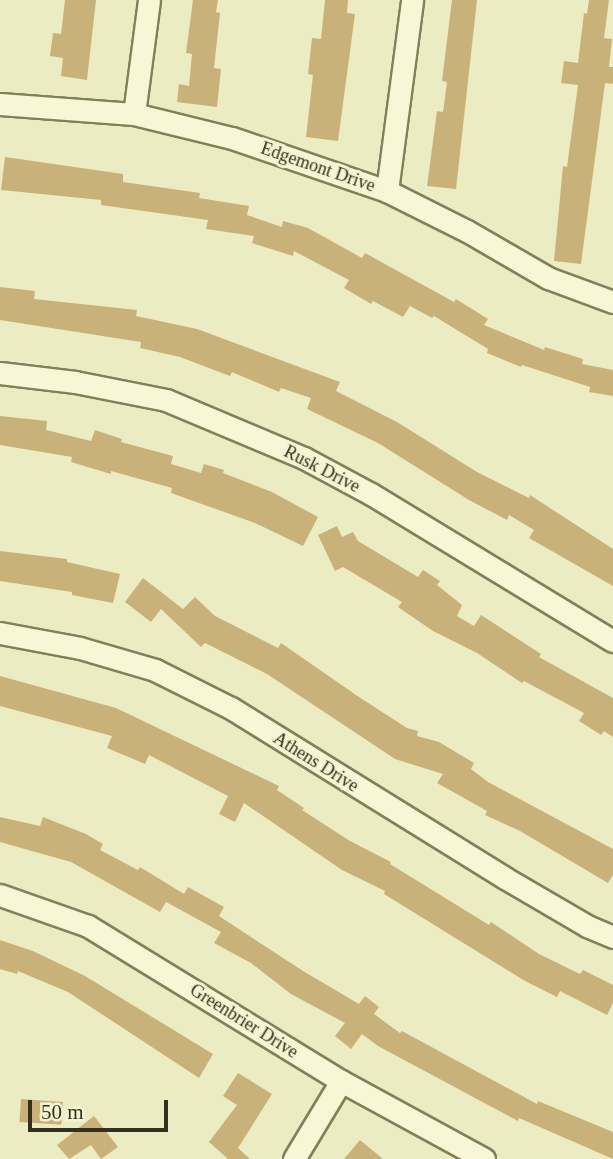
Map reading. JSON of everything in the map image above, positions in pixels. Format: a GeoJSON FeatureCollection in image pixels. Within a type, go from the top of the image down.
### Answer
{"type":"FeatureCollection","features":[{"type":"Feature","properties":{"kind":"street"},"geometry":{"type":"LineString","coordinates":[[134,114],[149,0]]}},
{"type":"Feature","properties":{"kind":"street"},"geometry":{"type":"LineString","coordinates":[[387,191],[412,0]]}},
{"type":"Feature","properties":{"kind":"street","name":"Edgemont Drive"},"geometry":{"type":"LineString","coordinates":[[0,104],[134,114],[232,138],[387,191],[467,231],[548,278],[613,302]]}},
{"type":"Feature","properties":{"kind":"street","name":"Rusk Drive"},"geometry":{"type":"LineString","coordinates":[[0,373],[75,382],[166,400],[304,458],[371,494],[613,641]]}},
{"type":"Feature","properties":{"kind":"street","name":"Athens Drive"},"geometry":{"type":"LineString","coordinates":[[0,633],[80,648],[155,670],[231,708],[505,878],[587,926],[613,937]]}},
{"type":"Feature","properties":{"kind":"street","name":"Greenbrier Drive"},"geometry":{"type":"LineString","coordinates":[[0,895],[88,926],[341,1081],[484,1159]]}},
{"type":"Feature","properties":{"kind":"street"},"geometry":{"type":"LineString","coordinates":[[294,1159],[341,1081]]}},
{"type":"Feature","properties":{"kind":"building"},"geometry":{"type":"Polygon","coordinates":[[[65,0],[96,0],[87,80],[61,76],[63,58],[50,56],[53,33],[61,34],[65,0]]]}},
{"type":"Feature","properties":{"kind":"building"},"geometry":{"type":"Polygon","coordinates":[[[193,0],[218,0],[216,12],[220,13],[214,68],[221,69],[217,107],[177,102],[179,84],[189,86],[192,54],[186,53],[193,0]]]}},
{"type":"Feature","properties":{"kind":"building"},"geometry":{"type":"Polygon","coordinates":[[[325,0],[348,0],[347,13],[355,14],[338,141],[306,137],[313,75],[308,74],[312,38],[321,39],[325,0]]]}},
{"type":"Feature","properties":{"kind":"building"},"geometry":{"type":"Polygon","coordinates":[[[452,0],[477,0],[456,189],[427,186],[437,111],[443,112],[447,82],[442,81],[452,0]]]}},
{"type":"Feature","properties":{"kind":"building"},"geometry":{"type":"Polygon","coordinates":[[[589,0],[609,0],[604,38],[612,39],[609,67],[613,67],[613,84],[605,83],[581,264],[554,261],[563,166],[567,167],[578,85],[561,83],[564,61],[578,63],[584,13],[587,14],[589,0]]]}},
{"type":"Feature","properties":{"kind":"building"},"geometry":{"type":"Polygon","coordinates":[[[5,157],[123,174],[123,182],[200,193],[199,198],[249,206],[247,215],[282,227],[283,221],[308,228],[362,258],[365,253],[454,302],[456,299],[488,319],[484,325],[544,350],[545,347],[583,359],[582,364],[613,370],[613,396],[589,392],[590,387],[522,365],[521,367],[487,353],[488,349],[434,316],[432,318],[410,306],[403,317],[373,301],[371,304],[344,288],[349,280],[294,251],[293,256],[252,243],[254,236],[206,229],[208,220],[101,205],[101,200],[1,190],[5,157]]]}},
{"type":"Feature","properties":{"kind":"building"},"geometry":{"type":"Polygon","coordinates":[[[0,287],[35,291],[34,299],[137,310],[136,316],[197,329],[340,382],[336,391],[397,422],[477,472],[529,498],[530,495],[613,549],[613,586],[529,538],[534,530],[509,515],[507,520],[469,500],[378,443],[307,409],[311,398],[281,388],[279,392],[232,372],[230,376],[180,357],[140,348],[141,342],[0,320],[0,287]]]}},
{"type":"Feature","properties":{"kind":"building"},"geometry":{"type":"Polygon","coordinates":[[[0,416],[47,421],[46,430],[91,441],[95,430],[122,439],[121,442],[173,456],[171,464],[201,473],[204,464],[224,470],[223,473],[272,492],[318,517],[303,546],[255,523],[171,493],[172,488],[71,462],[72,457],[0,445],[0,416]]]}},
{"type":"Feature","properties":{"kind":"building"},"geometry":{"type":"Polygon","coordinates":[[[337,526],[342,537],[353,532],[358,541],[418,577],[423,570],[440,581],[437,585],[462,605],[457,616],[474,626],[481,615],[541,654],[539,657],[613,698],[613,737],[604,731],[601,735],[579,721],[584,713],[524,681],[522,683],[477,653],[433,631],[398,607],[402,602],[343,567],[335,571],[318,535],[337,526]]]}},
{"type":"Feature","properties":{"kind":"building"},"geometry":{"type":"Polygon","coordinates":[[[0,551],[67,559],[67,562],[120,574],[113,603],[72,595],[72,592],[0,581],[0,551]]]}},
{"type":"Feature","properties":{"kind":"building"},"geometry":{"type":"Polygon","coordinates":[[[143,578],[183,609],[195,597],[215,616],[278,648],[281,643],[407,728],[418,731],[417,736],[439,742],[474,763],[471,769],[488,782],[613,849],[613,875],[608,883],[520,831],[485,815],[487,811],[437,783],[443,774],[395,759],[267,674],[205,643],[201,647],[161,609],[151,622],[125,602],[143,578]]]}},
{"type":"Feature","properties":{"kind":"building"},"geometry":{"type":"Polygon","coordinates":[[[0,676],[116,708],[279,786],[277,790],[304,808],[302,810],[350,841],[391,862],[390,864],[489,925],[491,922],[539,954],[580,974],[583,970],[613,985],[613,1003],[607,1015],[560,991],[557,997],[525,981],[384,894],[385,891],[342,870],[244,803],[235,822],[219,814],[228,796],[149,755],[145,764],[107,748],[112,736],[0,706],[0,676]]]}},
{"type":"Feature","properties":{"kind":"building"},"geometry":{"type":"Polygon","coordinates":[[[0,817],[40,826],[43,817],[86,834],[103,844],[100,850],[138,870],[140,867],[184,894],[188,887],[224,907],[219,916],[359,1004],[365,996],[379,1007],[374,1014],[400,1033],[402,1031],[537,1104],[538,1101],[613,1132],[613,1159],[519,1118],[518,1121],[378,1046],[362,1034],[351,1049],[335,1036],[345,1023],[291,994],[251,963],[214,943],[221,932],[166,902],[160,912],[71,862],[0,842],[0,817]]]}},
{"type":"Feature","properties":{"kind":"building"},"geometry":{"type":"Polygon","coordinates":[[[0,940],[33,951],[85,976],[213,1054],[199,1078],[68,992],[18,971],[17,974],[0,969],[0,940]]]}},
{"type":"Feature","properties":{"kind":"building"},"geometry":{"type":"Polygon","coordinates":[[[238,1073],[272,1094],[238,1148],[250,1159],[228,1159],[209,1142],[237,1105],[223,1096],[238,1073]]]}},
{"type":"Feature","properties":{"kind":"building"},"geometry":{"type":"Polygon","coordinates":[[[21,1099],[63,1102],[61,1125],[19,1122],[21,1099]]]}},
{"type":"Feature","properties":{"kind":"building"},"geometry":{"type":"Polygon","coordinates":[[[94,1116],[118,1147],[101,1159],[91,1145],[69,1159],[57,1145],[94,1116]]]}},
{"type":"Feature","properties":{"kind":"building"},"geometry":{"type":"Polygon","coordinates":[[[360,1140],[383,1159],[344,1159],[360,1140]]]}}]}
